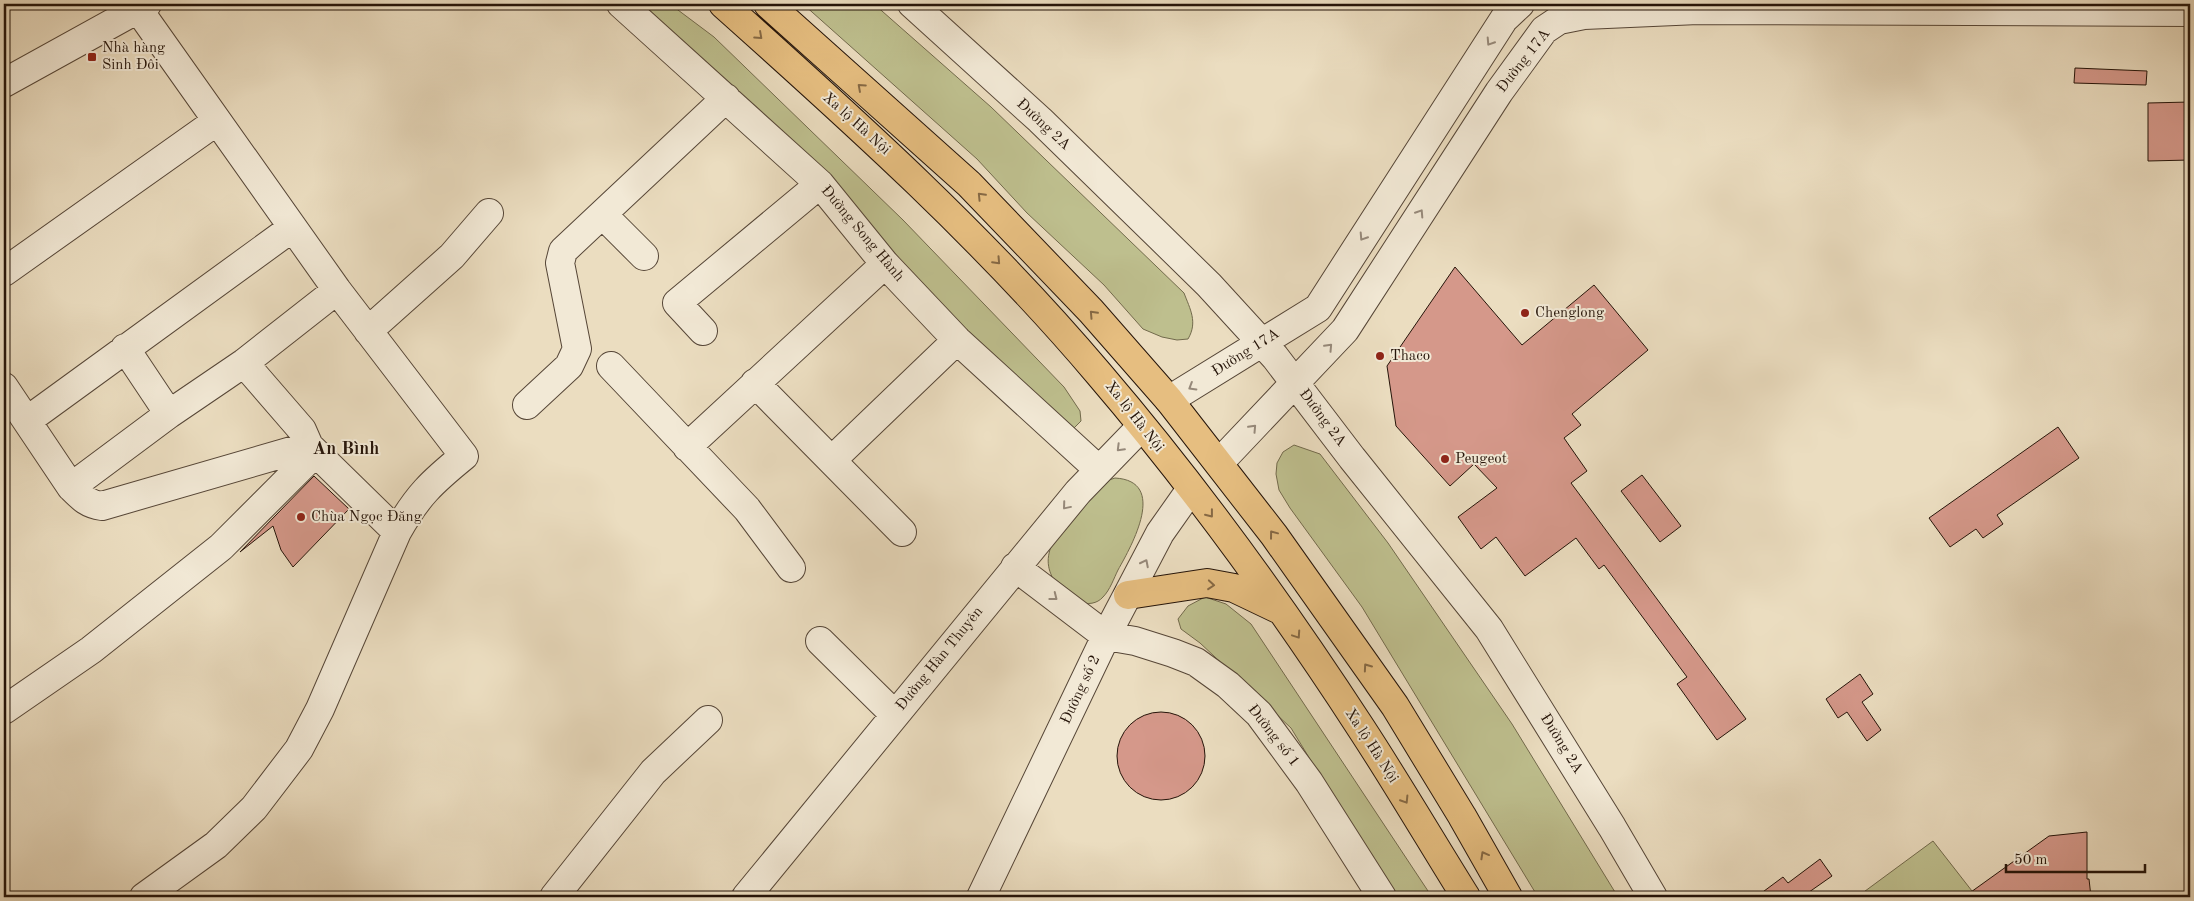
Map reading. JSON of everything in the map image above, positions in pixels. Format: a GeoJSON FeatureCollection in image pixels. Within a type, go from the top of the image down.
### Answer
{"type":"FeatureCollection","features":[{"type":"Feature","properties":{"kind":"highway","name":"Xa lộ Hà Nội"},"geometry":{"type":"LineString","coordinates":[[723,4],[901,165],[995,259],[1099,374],[1191,490],[1280,610],[1361,728],[1466,897]]}},
{"type":"Feature","properties":{"kind":"highway","name":"Xa lộ Hà Nội"},"geometry":{"type":"LineString","coordinates":[[768,4],[969,184],[1091,311],[1169,400],[1274,535],[1395,706],[1462,816],[1508,897]]}},
{"type":"Feature","properties":{"kind":"highway"},"geometry":{"type":"LineString","coordinates":[[1141,426],[1169,400]]}},
{"type":"Feature","properties":{"kind":"highway"},"geometry":{"type":"LineString","coordinates":[[1191,490],[1219,463]]}},
{"type":"Feature","properties":{"kind":"highway"},"geometry":{"type":"LineString","coordinates":[[1128,595],[1207,583],[1234,588],[1280,610]]}},
{"type":"Feature","properties":{"kind":"street","name":"Đường Song Hành"},"geometry":{"type":"LineString","coordinates":[[621,4],[820,184],[885,264],[957,340],[1099,470]]}},
{"type":"Feature","properties":{"kind":"street","name":"Đường 2A"},"geometry":{"type":"LineString","coordinates":[[912,4],[1061,141],[1209,285],[1263,344],[1482,620],[1612,827],[1653,897]]}},
{"type":"Feature","properties":{"kind":"street"},"geometry":{"type":"LineString","coordinates":[[4,83],[143,6],[217,121],[292,228],[464,456],[428,485],[409,510],[396,532],[320,709],[300,749],[254,808],[216,845],[144,897]]}},
{"type":"Feature","properties":{"kind":"street","name":"Đường 17A"},"geometry":{"type":"LineString","coordinates":[[1169,400],[1263,344],[1318,308],[1510,7]]}},
{"type":"Feature","properties":{"kind":"street","name":"Đường 17A"},"geometry":{"type":"LineString","coordinates":[[1219,463],[1345,330],[1499,92],[1544,30],[1559,20],[1584,15],[1698,10],[1969,7],[2190,12]]}},
{"type":"Feature","properties":{"kind":"street"},"geometry":{"type":"LineString","coordinates":[[527,405],[569,366],[578,348],[560,262],[563,251],[726,98]]}},
{"type":"Feature","properties":{"kind":"street"},"geometry":{"type":"LineString","coordinates":[[4,272],[217,121]]}},
{"type":"Feature","properties":{"kind":"street"},"geometry":{"type":"LineString","coordinates":[[703,331],[677,302],[820,184]]}},
{"type":"Feature","properties":{"kind":"street"},"geometry":{"type":"LineString","coordinates":[[368,331],[445,262],[489,213]]}},
{"type":"Feature","properties":{"kind":"street"},"geometry":{"type":"LineString","coordinates":[[603,215],[644,256]]}},
{"type":"Feature","properties":{"kind":"street"},"geometry":{"type":"LineString","coordinates":[[28,420],[292,228]]}},
{"type":"Feature","properties":{"kind":"street"},"geometry":{"type":"LineString","coordinates":[[687,447],[754,383],[885,264]]}},
{"type":"Feature","properties":{"kind":"street"},"geometry":{"type":"LineString","coordinates":[[71,487],[170,414],[244,363],[337,290]]}},
{"type":"Feature","properties":{"kind":"street"},"geometry":{"type":"LineString","coordinates":[[832,460],[957,340]]}},
{"type":"Feature","properties":{"kind":"street"},"geometry":{"type":"LineString","coordinates":[[125,348],[170,414]]}},
{"type":"Feature","properties":{"kind":"street"},"geometry":{"type":"LineString","coordinates":[[244,363],[302,430],[312,450],[396,532]]}},
{"type":"Feature","properties":{"kind":"street"},"geometry":{"type":"LineString","coordinates":[[611,366],[747,509],[791,568]]}},
{"type":"Feature","properties":{"kind":"street"},"geometry":{"type":"LineString","coordinates":[[754,383],[902,532]]}},
{"type":"Feature","properties":{"kind":"street"},"geometry":{"type":"LineString","coordinates":[[4,387],[28,420],[71,487],[86,502],[102,506],[312,450]]}},
{"type":"Feature","properties":{"kind":"street","name":"Đường Hàn Thuyên"},"geometry":{"type":"LineString","coordinates":[[746,897],[1015,567],[1099,470],[1141,426]]}},
{"type":"Feature","properties":{"kind":"street"},"geometry":{"type":"LineString","coordinates":[[4,710],[92,650],[222,547],[312,450]]}},
{"type":"Feature","properties":{"kind":"street","name":"Đường số 2"},"geometry":{"type":"LineString","coordinates":[[981,897],[1106,636],[1160,533],[1191,490]]}},
{"type":"Feature","properties":{"kind":"street","name":"Đường số 1"},"geometry":{"type":"LineString","coordinates":[[1015,567],[1106,636],[1153,646],[1196,662],[1228,685],[1259,714],[1309,782],[1382,897]]}},
{"type":"Feature","properties":{"kind":"street"},"geometry":{"type":"LineString","coordinates":[[820,641],[895,715]]}},
{"type":"Feature","properties":{"kind":"street"},"geometry":{"type":"LineString","coordinates":[[554,897],[653,772],[708,720]]}},
{"type":"Feature","properties":{"kind":"green space"},"geometry":{"type":"Polygon","coordinates":[[[642,4],[670,4],[714,37],[903,220],[1064,387],[1080,411],[1081,421],[1074,428],[1063,422],[955,321],[826,176],[642,4]]]}},
{"type":"Feature","properties":{"kind":"green space"},"geometry":{"type":"Polygon","coordinates":[[[803,4],[874,4],[991,107],[1184,293],[1193,321],[1188,339],[1177,340],[1162,337],[1143,329],[1104,285],[1027,213],[977,159],[803,4]]]}},
{"type":"Feature","properties":{"kind":"green space"},"geometry":{"type":"Polygon","coordinates":[[[1294,445],[1320,454],[1388,543],[1512,724],[1618,897],[1538,897],[1362,607],[1279,490],[1276,474],[1277,463],[1283,452],[1294,445]]]}},
{"type":"Feature","properties":{"kind":"green space"},"geometry":{"type":"Polygon","coordinates":[[[1115,478],[1131,482],[1140,490],[1143,502],[1142,516],[1131,546],[1103,597],[1092,603],[1079,602],[1062,592],[1055,582],[1048,561],[1050,550],[1052,544],[1103,482],[1115,478]]]}},
{"type":"Feature","properties":{"kind":"green space"},"geometry":{"type":"Polygon","coordinates":[[[1205,597],[1226,604],[1251,624],[1432,897],[1394,897],[1291,728],[1200,643],[1181,629],[1178,619],[1188,606],[1205,597]]]}},
{"type":"Feature","properties":{"kind":"green space"},"geometry":{"type":"Polygon","coordinates":[[[1933,841],[1972,891],[1964,897],[1857,897],[1933,841]]]}},
{"type":"Feature","properties":{"kind":"building"},"geometry":{"type":"Polygon","coordinates":[[[2075,68],[2147,71],[2146,85],[2074,83],[2075,68]]]}},
{"type":"Feature","properties":{"kind":"building"},"geometry":{"type":"Polygon","coordinates":[[[2190,102],[2190,160],[2148,161],[2148,103],[2190,102]]]}},
{"type":"Feature","properties":{"kind":"building"},"geometry":{"type":"Polygon","coordinates":[[[1455,267],[1522,345],[1594,285],[1648,350],[1572,414],[1581,425],[1564,438],[1587,471],[1571,483],[1746,719],[1717,740],[1677,684],[1687,677],[1604,565],[1599,569],[1576,538],[1525,576],[1496,537],[1481,549],[1458,517],[1497,488],[1474,464],[1450,486],[1396,426],[1387,366],[1455,267]]]}},
{"type":"Feature","properties":{"kind":"building"},"geometry":{"type":"Polygon","coordinates":[[[2058,427],[2079,458],[1997,515],[2003,524],[1983,538],[1976,529],[1950,547],[1929,518],[2058,427]]]}},
{"type":"Feature","properties":{"kind":"building"},"geometry":{"type":"Polygon","coordinates":[[[1642,475],[1681,526],[1660,542],[1621,491],[1642,475]]]}},
{"type":"Feature","properties":{"kind":"building","name":"Chùa Ngọc Đăng"},"geometry":{"type":"Polygon","coordinates":[[[314,476],[349,509],[293,567],[281,550],[273,526],[240,552],[314,476]]]}},
{"type":"Feature","properties":{"kind":"building"},"geometry":{"type":"Polygon","coordinates":[[[1860,674],[1873,694],[1862,702],[1881,730],[1867,741],[1847,712],[1838,718],[1826,699],[1860,674]]]}},
{"type":"Feature","properties":{"kind":"building"},"geometry":{"type":"Polygon","coordinates":[[[1161,712],[1178,715],[1192,725],[1202,739],[1205,756],[1202,773],[1192,787],[1178,797],[1161,800],[1144,797],[1130,787],[1120,773],[1117,756],[1120,739],[1130,725],[1144,715],[1161,712]]]}},
{"type":"Feature","properties":{"kind":"building"},"geometry":{"type":"Polygon","coordinates":[[[2087,832],[2087,879],[2089,879],[2091,897],[1964,897],[2049,836],[2087,832]]]}},
{"type":"Feature","properties":{"kind":"building"},"geometry":{"type":"Polygon","coordinates":[[[1820,859],[1832,876],[1802,897],[1756,897],[1783,877],[1788,883],[1820,859]]]}},
{"type":"Feature","properties":{"kind":"place","name":"Nhà hàng Sinh Đôi"},"geometry":{"type":"Point","coordinates":[92,57]}},
{"type":"Feature","properties":{"kind":"place","name":"Chenglong"},"geometry":{"type":"Point","coordinates":[1525,313]}},
{"type":"Feature","properties":{"kind":"place","name":"Thaco"},"geometry":{"type":"Point","coordinates":[1380,356]}},
{"type":"Feature","properties":{"kind":"place","name":"Peugeot"},"geometry":{"type":"Point","coordinates":[1445,459]}},
{"type":"Feature","properties":{"kind":"place","name":"Chùa Ngọc Đăng"},"geometry":{"type":"Point","coordinates":[301,517]}},
{"type":"Feature","properties":{"kind":"district","name":"An Bình"},"geometry":{"type":"Point","coordinates":[346,449]}}]}
